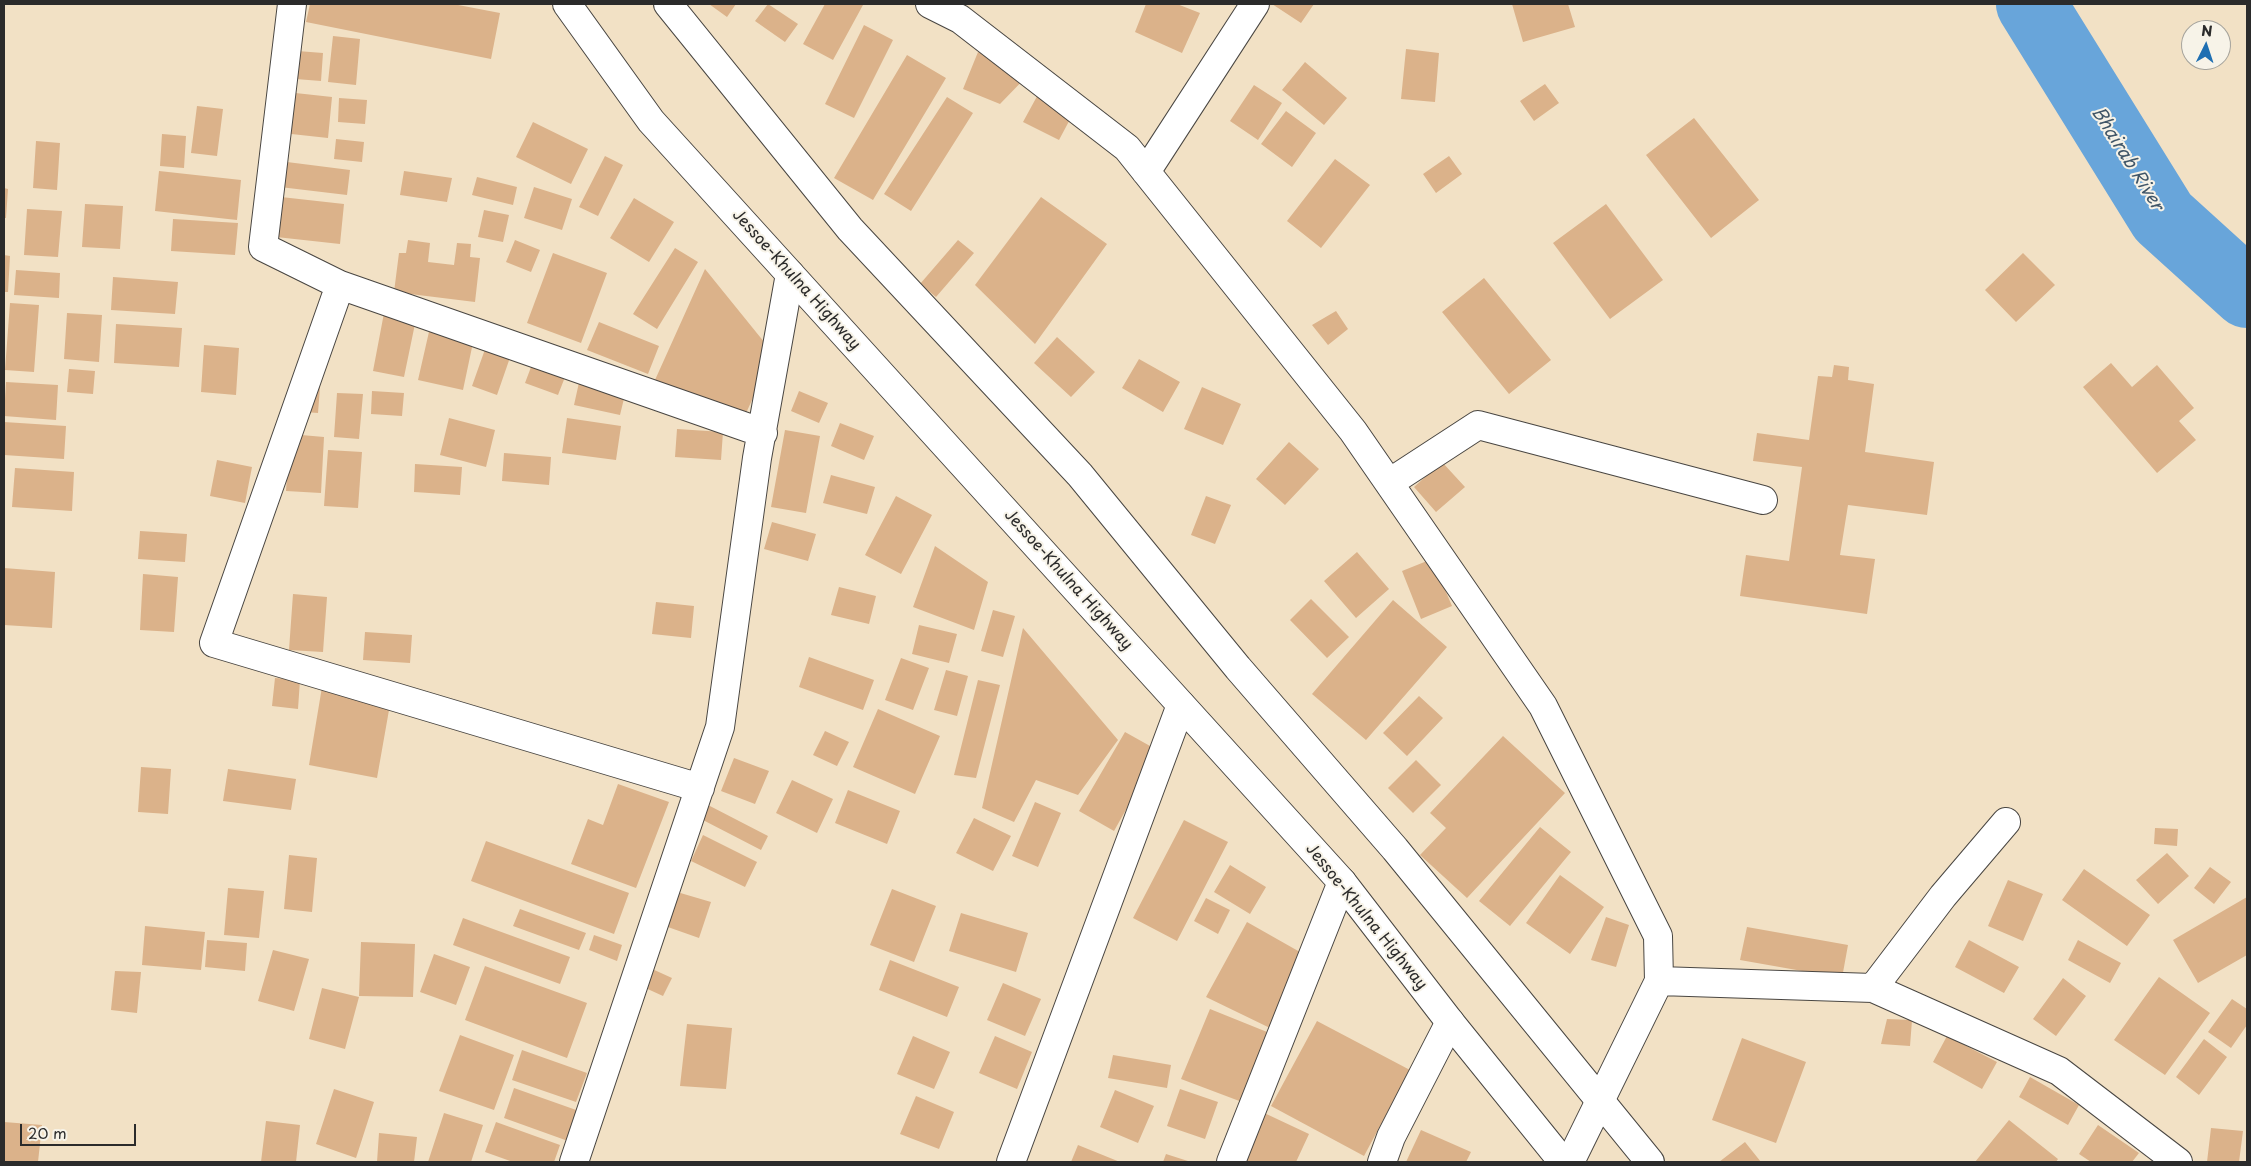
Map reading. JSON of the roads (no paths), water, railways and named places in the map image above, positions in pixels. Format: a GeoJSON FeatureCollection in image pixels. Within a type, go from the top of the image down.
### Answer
{"type":"FeatureCollection","features":[{"type":"Feature","properties":{"kind":"main road"},"geometry":{"type":"LineString","coordinates":[[292,4],[263,247],[340,285],[763,433]]}},
{"type":"Feature","properties":{"kind":"main road","name":"Jessoe-Khulna Highway"},"geometry":{"type":"LineString","coordinates":[[567,4],[651,121],[1342,882],[1450,1022],[1563,1162]]}},
{"type":"Feature","properties":{"kind":"main road"},"geometry":{"type":"LineString","coordinates":[[668,4],[850,229],[1080,475],[1238,668],[1395,849],[1650,1162]]}},
{"type":"Feature","properties":{"kind":"main road"},"geometry":{"type":"LineString","coordinates":[[930,4],[960,19],[1127,148],[1353,431],[1543,706],[1658,936],[1659,981],[1570,1162]]}},
{"type":"Feature","properties":{"kind":"main road"},"geometry":{"type":"LineString","coordinates":[[1146,172],[1255,4]]}},
{"type":"Feature","properties":{"kind":"main road"},"geometry":{"type":"LineString","coordinates":[[574,1162],[720,726],[757,458],[790,274]]}},
{"type":"Feature","properties":{"kind":"main road"},"geometry":{"type":"LineString","coordinates":[[340,285],[214,643],[700,788]]}},
{"type":"Feature","properties":{"kind":"main road"},"geometry":{"type":"LineString","coordinates":[[1389,483],[1478,425],[1763,500]]}},
{"type":"Feature","properties":{"kind":"main road"},"geometry":{"type":"LineString","coordinates":[[1011,1162],[1181,705]]}},
{"type":"Feature","properties":{"kind":"main road"},"geometry":{"type":"LineString","coordinates":[[1873,988],[1943,896],[2006,822]]}},
{"type":"Feature","properties":{"kind":"main road"},"geometry":{"type":"LineString","coordinates":[[1231,1162],[1342,882]]}},
{"type":"Feature","properties":{"kind":"main road"},"geometry":{"type":"LineString","coordinates":[[1659,981],[1873,988],[2059,1071],[2178,1162]]}},
{"type":"Feature","properties":{"kind":"main road"},"geometry":{"type":"LineString","coordinates":[[1382,1162],[1391,1137],[1450,1022]]}},
{"type":"Feature","properties":{"kind":"waterway","name":"Bhairab River"},"geometry":{"type":"LineString","coordinates":[[2031,4],[2163,217],[2247,293]]}}]}
